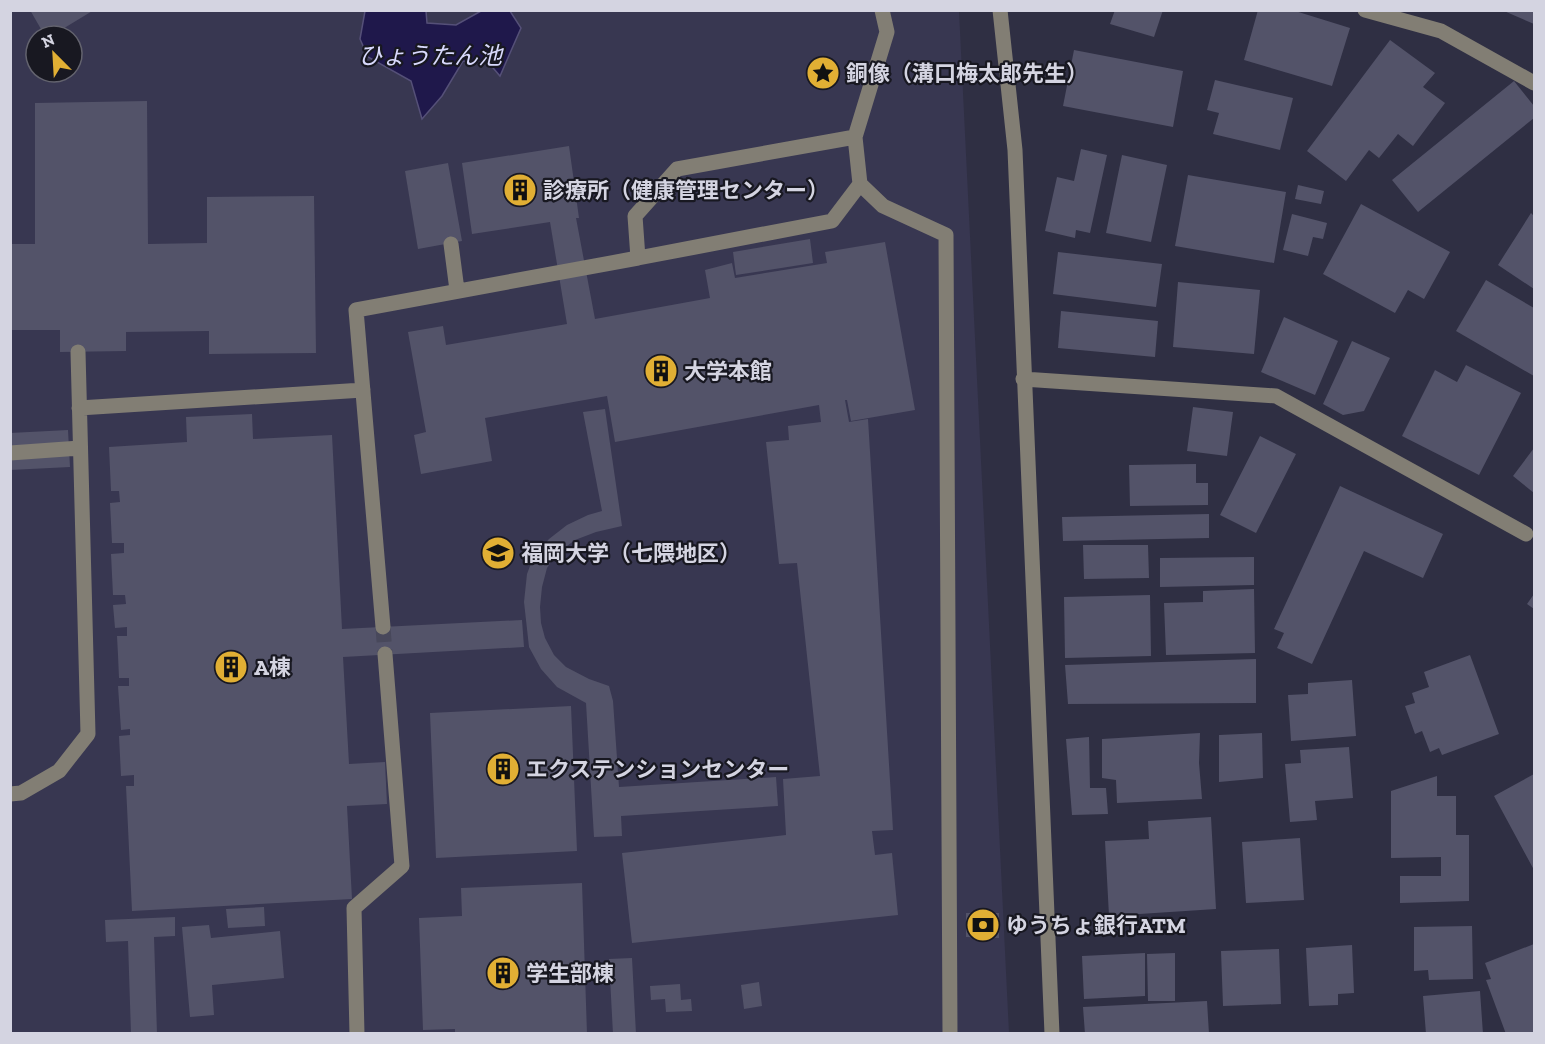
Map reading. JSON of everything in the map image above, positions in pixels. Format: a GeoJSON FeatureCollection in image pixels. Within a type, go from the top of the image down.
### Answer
{"type":"FeatureCollection","features":[{"type":"Feature","properties":{"kind":"street"},"geometry":{"type":"LineString","coordinates":[[882,10],[887,32],[855,137],[860,184],[883,206],[946,235],[950,1034]]}},
{"type":"Feature","properties":{"kind":"street"},"geometry":{"type":"LineString","coordinates":[[1000,10],[1015,150],[1052,1034]]}},
{"type":"Feature","properties":{"kind":"street"},"geometry":{"type":"LineString","coordinates":[[1365,10],[1441,31],[1534,83]]}},
{"type":"Feature","properties":{"kind":"street"},"geometry":{"type":"LineString","coordinates":[[638,258],[635,216],[677,169],[855,137]]}},
{"type":"Feature","properties":{"kind":"street"},"geometry":{"type":"LineString","coordinates":[[383,627],[357,310],[832,221],[860,184]]}},
{"type":"Feature","properties":{"kind":"street"},"geometry":{"type":"LineString","coordinates":[[451,244],[457,290]]}},
{"type":"Feature","properties":{"kind":"street"},"geometry":{"type":"LineString","coordinates":[[10,794],[21,793],[59,771],[88,734],[78,351]]}},
{"type":"Feature","properties":{"kind":"street"},"geometry":{"type":"LineString","coordinates":[[1023,379],[1276,396],[1526,534]]}},
{"type":"Feature","properties":{"kind":"street"},"geometry":{"type":"LineString","coordinates":[[79,408],[363,390]]}},
{"type":"Feature","properties":{"kind":"street"},"geometry":{"type":"LineString","coordinates":[[10,453],[80,448]]}},
{"type":"Feature","properties":{"kind":"street"},"geometry":{"type":"LineString","coordinates":[[357,1034],[354,908],[402,866],[385,654]]}},
{"type":"Feature","properties":{"kind":"shaded area","name":"福岡大学（七隈地区）"},"geometry":{"type":"Polygon","coordinates":[[[10,11],[959,11],[1009,1033],[11,1033],[10,11]]]}},
{"type":"Feature","properties":{"kind":"water","name":"ひょうたん池"},"geometry":{"type":"Polygon","coordinates":[[[365,11],[426,11],[427,23],[456,25],[481,11],[510,11],[521,28],[500,76],[488,62],[463,61],[442,96],[422,119],[411,81],[368,57],[360,39],[365,11]]]}},
{"type":"Feature","properties":{"kind":"building"},"geometry":{"type":"Polygon","coordinates":[[[30,10],[94,10],[71,24],[38,24],[30,10]]]}},
{"type":"Feature","properties":{"kind":"building"},"geometry":{"type":"Polygon","coordinates":[[[1115,10],[1163,10],[1154,37],[1110,24],[1115,10]]]}},
{"type":"Feature","properties":{"kind":"building"},"geometry":{"type":"Polygon","coordinates":[[[1258,10],[1292,10],[1350,28],[1332,86],[1244,60],[1258,10]]]}},
{"type":"Feature","properties":{"kind":"building"},"geometry":{"type":"Polygon","coordinates":[[[1534,10],[1534,24],[1504,11],[1534,10]]]}},
{"type":"Feature","properties":{"kind":"building"},"geometry":{"type":"Polygon","coordinates":[[[1390,40],[1435,73],[1423,87],[1445,103],[1413,146],[1398,134],[1379,158],[1369,150],[1346,181],[1307,151],[1390,40]]]}},
{"type":"Feature","properties":{"kind":"building"},"geometry":{"type":"Polygon","coordinates":[[[1074,50],[1183,71],[1173,127],[1063,106],[1074,50]]]}},
{"type":"Feature","properties":{"kind":"building"},"geometry":{"type":"Polygon","coordinates":[[[1215,80],[1293,98],[1280,150],[1213,134],[1219,113],[1207,110],[1215,80]]]}},
{"type":"Feature","properties":{"kind":"building"},"geometry":{"type":"Polygon","coordinates":[[[1514,81],[1534,106],[1534,118],[1418,212],[1392,180],[1514,81]]]}},
{"type":"Feature","properties":{"kind":"building"},"geometry":{"type":"Polygon","coordinates":[[[147,101],[148,244],[207,243],[207,197],[314,196],[316,353],[209,354],[209,331],[126,332],[126,351],[60,352],[60,330],[10,330],[10,244],[35,244],[35,103],[147,101]]]}},
{"type":"Feature","properties":{"kind":"building"},"geometry":{"type":"Polygon","coordinates":[[[569,146],[579,218],[576,218],[595,319],[710,298],[705,270],[732,263],[735,278],[827,263],[825,252],[885,242],[915,410],[851,421],[847,400],[845,400],[849,422],[868,419],[893,830],[872,831],[875,855],[892,853],[898,915],[632,943],[622,853],[786,835],[783,779],[820,776],[797,563],[779,564],[766,442],[789,440],[788,426],[821,422],[819,405],[615,442],[607,396],[485,418],[492,461],[421,474],[414,435],[426,432],[408,332],[443,326],[446,345],[567,324],[550,222],[472,234],[462,163],[569,146]]]}},
{"type":"Feature","properties":{"kind":"building"},"geometry":{"type":"Polygon","coordinates":[[[1081,149],[1107,155],[1090,233],[1076,230],[1075,238],[1045,231],[1057,177],[1074,181],[1081,149]]]}},
{"type":"Feature","properties":{"kind":"building"},"geometry":{"type":"Polygon","coordinates":[[[1122,155],[1167,165],[1151,242],[1106,233],[1122,155]]]}},
{"type":"Feature","properties":{"kind":"building"},"geometry":{"type":"Polygon","coordinates":[[[448,163],[462,241],[418,249],[405,171],[448,163]]]}},
{"type":"Feature","properties":{"kind":"building"},"geometry":{"type":"Polygon","coordinates":[[[1188,175],[1286,192],[1274,263],[1175,246],[1188,175]]]}},
{"type":"Feature","properties":{"kind":"building"},"geometry":{"type":"Polygon","coordinates":[[[1298,185],[1324,191],[1321,204],[1295,199],[1298,185]]]}},
{"type":"Feature","properties":{"kind":"building"},"geometry":{"type":"Polygon","coordinates":[[[1361,204],[1450,252],[1424,299],[1408,290],[1395,313],[1323,274],[1361,204]]]}},
{"type":"Feature","properties":{"kind":"building"},"geometry":{"type":"Polygon","coordinates":[[[1531,213],[1534,216],[1534,289],[1498,265],[1531,213]]]}},
{"type":"Feature","properties":{"kind":"building"},"geometry":{"type":"Polygon","coordinates":[[[1292,214],[1327,223],[1323,239],[1313,237],[1308,256],[1283,250],[1292,214]]]}},
{"type":"Feature","properties":{"kind":"building"},"geometry":{"type":"Polygon","coordinates":[[[810,239],[813,263],[736,275],[733,252],[810,239]]]}},
{"type":"Feature","properties":{"kind":"building"},"geometry":{"type":"Polygon","coordinates":[[[1058,252],[1162,264],[1156,307],[1053,294],[1058,252]]]}},
{"type":"Feature","properties":{"kind":"building"},"geometry":{"type":"Polygon","coordinates":[[[1486,280],[1534,308],[1534,376],[1456,331],[1486,280]]]}},
{"type":"Feature","properties":{"kind":"building"},"geometry":{"type":"Polygon","coordinates":[[[1178,282],[1260,290],[1254,354],[1173,347],[1178,282]]]}},
{"type":"Feature","properties":{"kind":"building"},"geometry":{"type":"Polygon","coordinates":[[[1061,311],[1158,321],[1155,357],[1058,348],[1061,311]]]}},
{"type":"Feature","properties":{"kind":"building"},"geometry":{"type":"Polygon","coordinates":[[[1284,317],[1338,341],[1315,395],[1261,372],[1284,317]]]}},
{"type":"Feature","properties":{"kind":"building"},"geometry":{"type":"Polygon","coordinates":[[[1352,341],[1390,358],[1364,411],[1343,415],[1323,404],[1352,341]]]}},
{"type":"Feature","properties":{"kind":"building"},"geometry":{"type":"Polygon","coordinates":[[[1466,365],[1521,393],[1479,475],[1402,436],[1435,370],[1457,382],[1466,365]]]}},
{"type":"Feature","properties":{"kind":"building"},"geometry":{"type":"Polygon","coordinates":[[[1193,407],[1233,412],[1227,456],[1187,451],[1193,407]]]}},
{"type":"Feature","properties":{"kind":"building"},"geometry":{"type":"Polygon","coordinates":[[[605,409],[622,526],[575,540],[555,555],[547,568],[542,587],[540,607],[545,638],[554,655],[566,667],[609,686],[613,701],[619,787],[776,777],[778,806],[621,816],[622,836],[594,837],[586,703],[557,687],[541,669],[529,647],[524,602],[527,574],[533,558],[549,539],[567,525],[602,511],[583,412],[605,409]]]}},
{"type":"Feature","properties":{"kind":"building","name":"A棟"},"geometry":{"type":"Polygon","coordinates":[[[252,414],[253,439],[332,435],[342,629],[522,620],[524,647],[343,657],[349,764],[385,762],[387,804],[347,806],[352,899],[132,911],[126,786],[134,786],[134,775],[121,776],[119,736],[130,735],[130,729],[121,730],[118,686],[129,686],[129,678],[119,678],[117,636],[127,636],[127,627],[115,628],[113,605],[126,604],[125,595],[113,595],[111,554],[124,553],[124,543],[112,543],[110,503],[120,502],[119,491],[111,491],[109,447],[187,442],[186,417],[252,414]]]}},
{"type":"Feature","properties":{"kind":"building"},"geometry":{"type":"Polygon","coordinates":[[[68,430],[70,467],[10,470],[10,433],[68,430]]]}},
{"type":"Feature","properties":{"kind":"building"},"geometry":{"type":"Polygon","coordinates":[[[1260,436],[1296,454],[1256,533],[1220,515],[1260,436]]]}},
{"type":"Feature","properties":{"kind":"building"},"geometry":{"type":"Polygon","coordinates":[[[1534,448],[1534,493],[1513,476],[1534,448]]]}},
{"type":"Feature","properties":{"kind":"building"},"geometry":{"type":"Polygon","coordinates":[[[1196,464],[1196,483],[1208,483],[1208,505],[1130,506],[1129,465],[1196,464]]]}},
{"type":"Feature","properties":{"kind":"building"},"geometry":{"type":"Polygon","coordinates":[[[1340,486],[1443,534],[1423,578],[1364,551],[1312,664],[1277,648],[1284,633],[1274,629],[1340,486]]]}},
{"type":"Feature","properties":{"kind":"building"},"geometry":{"type":"Polygon","coordinates":[[[1209,514],[1209,538],[1063,541],[1062,517],[1209,514]]]}},
{"type":"Feature","properties":{"kind":"building"},"geometry":{"type":"Polygon","coordinates":[[[1083,545],[1148,545],[1149,578],[1084,579],[1083,545]]]}},
{"type":"Feature","properties":{"kind":"building"},"geometry":{"type":"Polygon","coordinates":[[[1254,557],[1254,585],[1160,587],[1160,558],[1254,557]]]}},
{"type":"Feature","properties":{"kind":"building"},"geometry":{"type":"Polygon","coordinates":[[[1254,589],[1255,653],[1166,655],[1164,603],[1203,602],[1203,591],[1254,589]]]}},
{"type":"Feature","properties":{"kind":"building"},"geometry":{"type":"Polygon","coordinates":[[[1534,594],[1534,609],[1527,604],[1534,594]]]}},
{"type":"Feature","properties":{"kind":"building"},"geometry":{"type":"Polygon","coordinates":[[[1150,595],[1151,656],[1065,658],[1064,597],[1150,595]]]}},
{"type":"Feature","properties":{"kind":"building"},"geometry":{"type":"Polygon","coordinates":[[[1470,655],[1499,734],[1442,755],[1439,748],[1430,752],[1422,731],[1415,734],[1405,706],[1415,703],[1412,693],[1429,687],[1424,672],[1470,655]]]}},
{"type":"Feature","properties":{"kind":"building"},"geometry":{"type":"Polygon","coordinates":[[[1256,659],[1256,703],[1068,704],[1065,665],[1256,659]]]}},
{"type":"Feature","properties":{"kind":"building"},"geometry":{"type":"Polygon","coordinates":[[[1352,680],[1356,736],[1291,741],[1288,695],[1308,694],[1308,683],[1352,680]]]}},
{"type":"Feature","properties":{"kind":"building","name":"エクステンションセンター"},"geometry":{"type":"Polygon","coordinates":[[[571,706],[577,851],[436,858],[430,713],[571,706]]]}},
{"type":"Feature","properties":{"kind":"building"},"geometry":{"type":"Polygon","coordinates":[[[1200,733],[1199,763],[1202,799],[1117,803],[1116,780],[1102,778],[1102,739],[1200,733]]]}},
{"type":"Feature","properties":{"kind":"building"},"geometry":{"type":"Polygon","coordinates":[[[1262,733],[1263,778],[1219,782],[1219,735],[1262,733]]]}},
{"type":"Feature","properties":{"kind":"building"},"geometry":{"type":"Polygon","coordinates":[[[1089,737],[1090,788],[1106,788],[1108,814],[1072,815],[1066,739],[1089,737]]]}},
{"type":"Feature","properties":{"kind":"building"},"geometry":{"type":"Polygon","coordinates":[[[1349,747],[1353,798],[1315,801],[1317,820],[1290,822],[1285,764],[1301,763],[1300,750],[1349,747]]]}},
{"type":"Feature","properties":{"kind":"building"},"geometry":{"type":"Polygon","coordinates":[[[1534,774],[1534,870],[1494,796],[1534,774]]]}},
{"type":"Feature","properties":{"kind":"building"},"geometry":{"type":"Polygon","coordinates":[[[1437,776],[1437,796],[1456,796],[1456,835],[1469,835],[1469,901],[1400,903],[1400,876],[1441,876],[1441,857],[1391,858],[1391,791],[1437,776]]]}},
{"type":"Feature","properties":{"kind":"building"},"geometry":{"type":"Polygon","coordinates":[[[1211,817],[1216,909],[1109,916],[1105,841],[1149,839],[1148,821],[1211,817]]]}},
{"type":"Feature","properties":{"kind":"building"},"geometry":{"type":"Polygon","coordinates":[[[1300,838],[1304,900],[1246,903],[1242,842],[1300,838]]]}},
{"type":"Feature","properties":{"kind":"building","name":"学生部棟"},"geometry":{"type":"Polygon","coordinates":[[[582,883],[587,1034],[455,1034],[455,1029],[423,1030],[419,918],[462,916],[461,888],[582,883]]]}},
{"type":"Feature","properties":{"kind":"building"},"geometry":{"type":"Polygon","coordinates":[[[264,907],[265,926],[228,928],[226,909],[264,907]]]}},
{"type":"Feature","properties":{"kind":"building","name":"ゆうちょ銀行ATM"},"geometry":{"type":"Polygon","coordinates":[[[966,913],[999,913],[999,938],[966,937],[966,913]]]}},
{"type":"Feature","properties":{"kind":"building"},"geometry":{"type":"Polygon","coordinates":[[[175,917],[175,936],[154,937],[157,1034],[131,1034],[128,941],[106,942],[105,920],[175,917]]]}},
{"type":"Feature","properties":{"kind":"building"},"geometry":{"type":"Polygon","coordinates":[[[209,925],[211,938],[280,931],[284,978],[212,985],[214,1015],[190,1017],[182,927],[209,925]]]}},
{"type":"Feature","properties":{"kind":"building"},"geometry":{"type":"Polygon","coordinates":[[[1472,926],[1473,979],[1429,980],[1428,970],[1414,971],[1414,927],[1472,926]]]}},
{"type":"Feature","properties":{"kind":"building"},"geometry":{"type":"Polygon","coordinates":[[[1534,944],[1534,1034],[1506,1034],[1486,980],[1491,979],[1485,963],[1534,944]]]}},
{"type":"Feature","properties":{"kind":"building"},"geometry":{"type":"Polygon","coordinates":[[[1352,945],[1354,993],[1338,994],[1338,1005],[1309,1006],[1306,948],[1352,945]]]}},
{"type":"Feature","properties":{"kind":"building"},"geometry":{"type":"Polygon","coordinates":[[[1279,949],[1281,1004],[1223,1006],[1221,951],[1279,949]]]}},
{"type":"Feature","properties":{"kind":"building"},"geometry":{"type":"Polygon","coordinates":[[[1145,953],[1145,996],[1084,999],[1082,956],[1145,953]]]}},
{"type":"Feature","properties":{"kind":"building"},"geometry":{"type":"Polygon","coordinates":[[[1175,953],[1175,1001],[1148,1001],[1147,954],[1175,953]]]}},
{"type":"Feature","properties":{"kind":"building"},"geometry":{"type":"Polygon","coordinates":[[[632,958],[636,1034],[613,1034],[609,959],[632,958]]]}},
{"type":"Feature","properties":{"kind":"building"},"geometry":{"type":"Polygon","coordinates":[[[759,982],[762,1006],[744,1009],[741,985],[759,982]]]}},
{"type":"Feature","properties":{"kind":"building"},"geometry":{"type":"Polygon","coordinates":[[[680,984],[681,1000],[691,999],[692,1011],[666,1012],[665,999],[651,1000],[650,986],[680,984]]]}},
{"type":"Feature","properties":{"kind":"building"},"geometry":{"type":"Polygon","coordinates":[[[1480,991],[1483,1034],[1426,1034],[1423,996],[1480,991]]]}},
{"type":"Feature","properties":{"kind":"building"},"geometry":{"type":"Polygon","coordinates":[[[1207,1001],[1209,1034],[1085,1034],[1083,1007],[1207,1001]]]}},
{"type":"Feature","properties":{"kind":"tunnel"},"geometry":{"type":"LineString","coordinates":[[383,627],[385,654]]}},
{"type":"Feature","properties":{"kind":"place","name":"銅像（溝口梅太郎先生）"},"geometry":{"type":"Point","coordinates":[823,73]}},
{"type":"Feature","properties":{"kind":"place","name":"診療所（健康管理センター）"},"geometry":{"type":"Point","coordinates":[520,190]}},
{"type":"Feature","properties":{"kind":"place","name":"大学本館"},"geometry":{"type":"Point","coordinates":[661,371]}},
{"type":"Feature","properties":{"kind":"place","name":"福岡大学（七隈地区）"},"geometry":{"type":"Point","coordinates":[498,553]}},
{"type":"Feature","properties":{"kind":"place","name":"A棟"},"geometry":{"type":"Point","coordinates":[231,667]}},
{"type":"Feature","properties":{"kind":"place","name":"エクステンションセンター"},"geometry":{"type":"Point","coordinates":[503,769]}},
{"type":"Feature","properties":{"kind":"place","name":"ゆうちょ銀行ATM"},"geometry":{"type":"Point","coordinates":[983,925]}},
{"type":"Feature","properties":{"kind":"place","name":"学生部棟"},"geometry":{"type":"Point","coordinates":[503,973]}}]}
